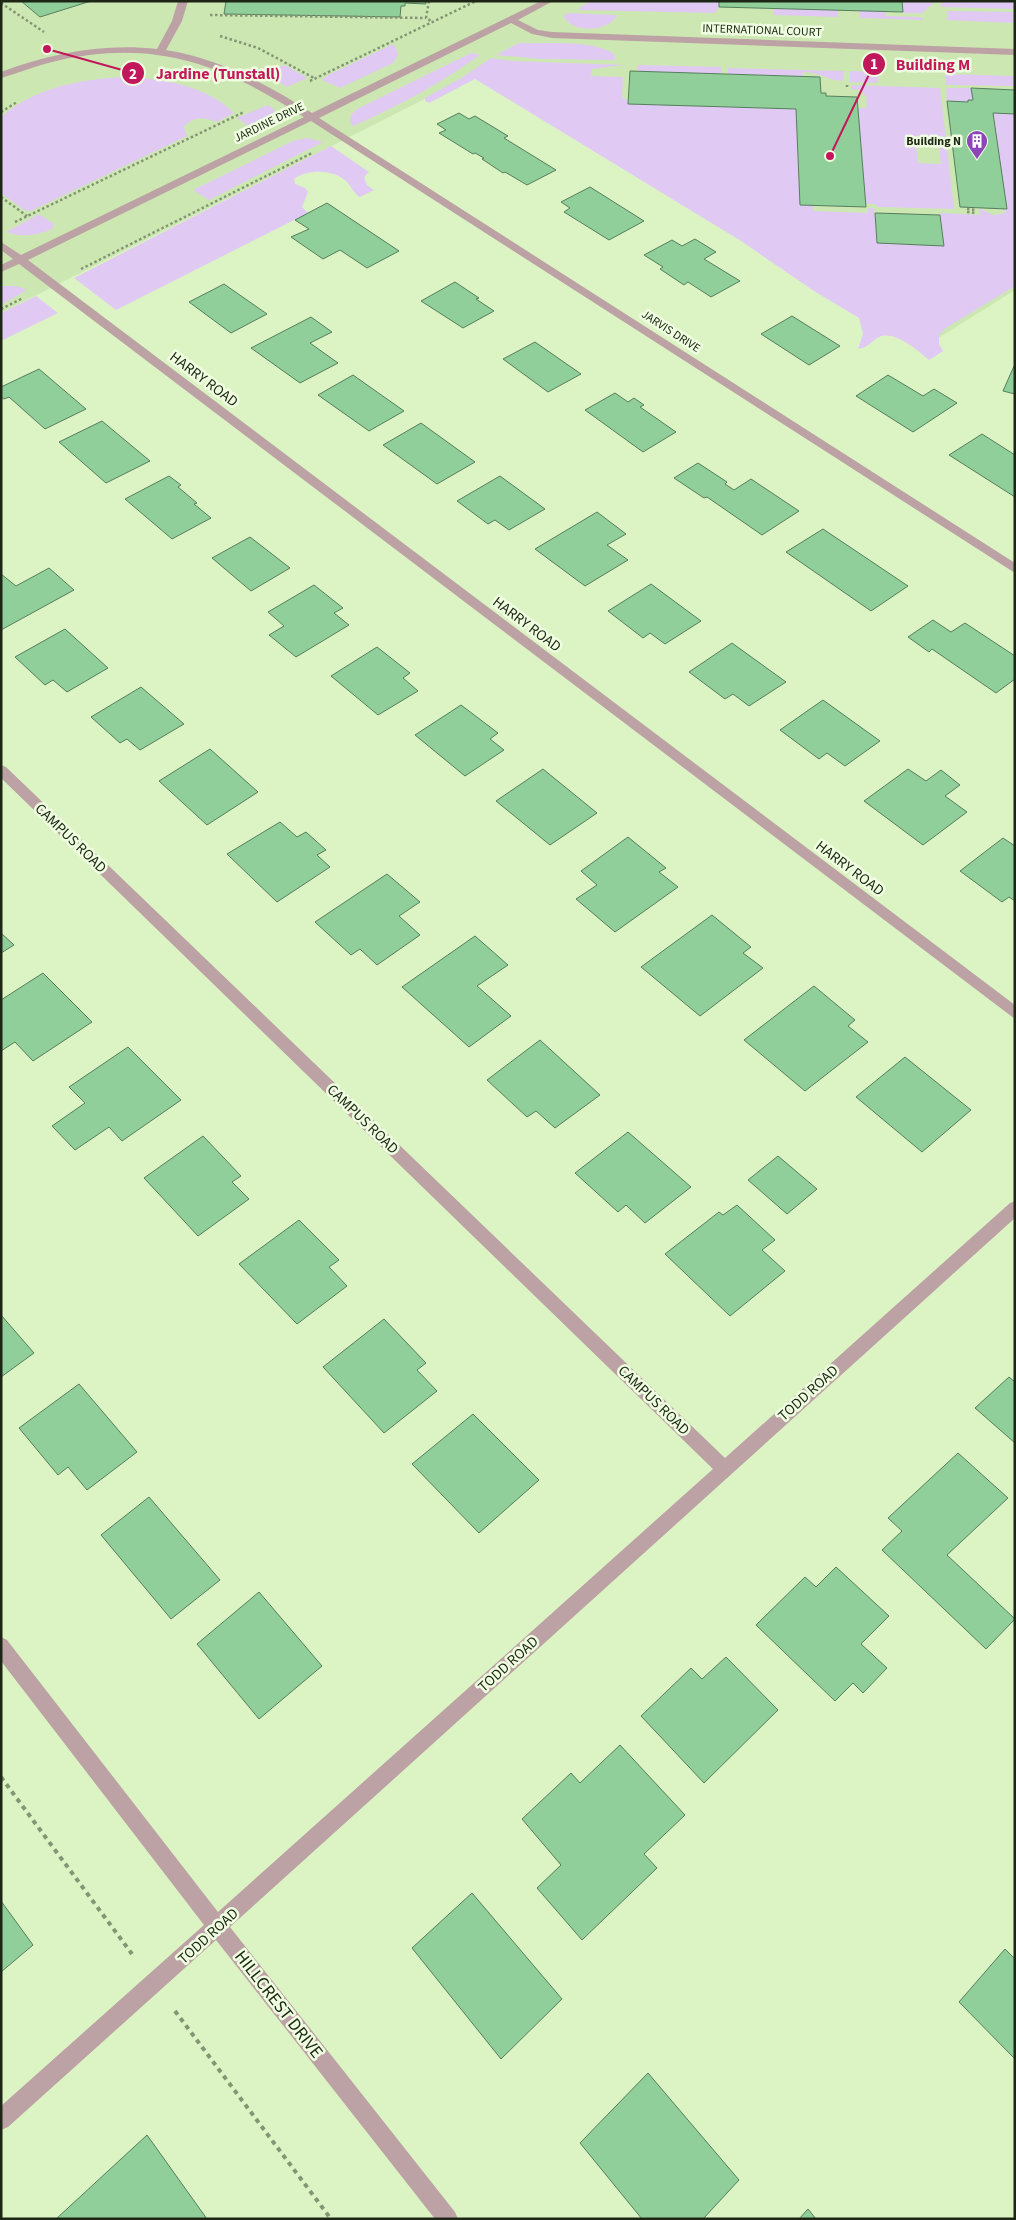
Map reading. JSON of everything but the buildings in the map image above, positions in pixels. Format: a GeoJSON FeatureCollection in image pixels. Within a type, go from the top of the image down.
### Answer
{"type":"FeatureCollection","features":[{"type":"Feature","properties":{"kind":"street"},"geometry":{"type":"LineString","coordinates":[[160,53],[177,21],[183,1]]}},
{"type":"Feature","properties":{"kind":"street","name":"JARDINE DRIVE"},"geometry":{"type":"LineString","coordinates":[[1,269],[549,1]]}},
{"type":"Feature","properties":{"kind":"street","name":"INTERNATIONAL COURT"},"geometry":{"type":"LineString","coordinates":[[511,20],[535,32],[552,35],[1015,52]]}},
{"type":"Feature","properties":{"kind":"street","name":"JARVIS DRIVE"},"geometry":{"type":"LineString","coordinates":[[1,75],[46,60],[87,52],[138,50],[206,62],[227,70],[270,92],[311,117],[1015,569]]}},
{"type":"Feature","properties":{"kind":"street","name":"HARRY ROAD"},"geometry":{"type":"LineString","coordinates":[[1,246],[1015,1013]]}},
{"type":"Feature","properties":{"kind":"street","name":"CAMPUS ROAD"},"geometry":{"type":"LineString","coordinates":[[1,770],[724,1468]]}},
{"type":"Feature","properties":{"kind":"street","name":"TODD ROAD"},"geometry":{"type":"LineString","coordinates":[[1,2120],[218,1927],[724,1468],[1015,1208]]}},
{"type":"Feature","properties":{"kind":"street","name":"HILLCREST DRIVE"},"geometry":{"type":"LineString","coordinates":[[1,1646],[218,1927],[448,2219]]}},
{"type":"Feature","properties":{"kind":"path"},"geometry":{"type":"LineString","coordinates":[[426,18],[428,1]]}},
{"type":"Feature","properties":{"kind":"path"},"geometry":{"type":"LineString","coordinates":[[307,82],[476,1]]}},
{"type":"Feature","properties":{"kind":"path"},"geometry":{"type":"LineString","coordinates":[[1,3],[48,36]]}},
{"type":"Feature","properties":{"kind":"path"},"geometry":{"type":"LineString","coordinates":[[207,15],[426,18],[434,22]]}},
{"type":"Feature","properties":{"kind":"path"},"geometry":{"type":"LineString","coordinates":[[10,225],[249,109]]}},
{"type":"Feature","properties":{"kind":"path"},"geometry":{"type":"LineString","coordinates":[[78,270],[319,149]]}},
{"type":"Feature","properties":{"kind":"path"},"geometry":{"type":"LineString","coordinates":[[1,197],[27,216]]}},
{"type":"Feature","properties":{"kind":"path"},"geometry":{"type":"LineString","coordinates":[[967,211],[976,211]]}},
{"type":"Feature","properties":{"kind":"path"},"geometry":{"type":"LineString","coordinates":[[1,309],[25,297]]}},
{"type":"Feature","properties":{"kind":"shaded area"},"geometry":{"type":"Polygon","coordinates":[[[1,1],[1015,1],[1015,290],[921,349],[474,74],[1,313],[1,1]]]}},
{"type":"Feature","properties":{"kind":"shaded area"},"geometry":{"type":"Polygon","coordinates":[[[591,1],[719,1],[719,7],[715,13],[580,10],[579,8],[591,1]]]}},
{"type":"Feature","properties":{"kind":"shaded area"},"geometry":{"type":"Polygon","coordinates":[[[902,1],[936,1],[922,13],[901,13],[903,12],[902,1]]]}},
{"type":"Feature","properties":{"kind":"shaded area"},"geometry":{"type":"Polygon","coordinates":[[[943,1],[1015,1],[1015,9],[943,7],[940,6],[943,1]]]}},
{"type":"Feature","properties":{"kind":"shaded area"},"geometry":{"type":"Polygon","coordinates":[[[773,8],[838,10],[838,17],[773,15],[773,8]]]}},
{"type":"Feature","properties":{"kind":"shaded area"},"geometry":{"type":"Polygon","coordinates":[[[859,11],[885,11],[886,16],[920,17],[924,20],[860,18],[859,11]]]}},
{"type":"Feature","properties":{"kind":"shaded area"},"geometry":{"type":"Polygon","coordinates":[[[947,11],[1015,12],[1015,23],[946,20],[948,18],[947,11]]]}},
{"type":"Feature","properties":{"kind":"shaded area"},"geometry":{"type":"Polygon","coordinates":[[[569,13],[617,16],[605,25],[590,29],[575,26],[568,22],[563,16],[569,13]]]}},
{"type":"Feature","properties":{"kind":"shaded area"},"geometry":{"type":"Polygon","coordinates":[[[519,43],[568,43],[594,46],[614,54],[616,60],[541,59],[496,55],[519,43]]]}},
{"type":"Feature","properties":{"kind":"shaded area"},"geometry":{"type":"Polygon","coordinates":[[[393,44],[398,55],[393,63],[340,88],[322,80],[326,76],[393,44]]]}},
{"type":"Feature","properties":{"kind":"shaded area"},"geometry":{"type":"Polygon","coordinates":[[[471,53],[480,55],[418,94],[353,126],[350,121],[351,115],[357,109],[471,53]]]}},
{"type":"Feature","properties":{"kind":"shaded area"},"geometry":{"type":"Polygon","coordinates":[[[491,58],[513,61],[624,65],[592,69],[591,76],[623,77],[622,98],[628,100],[629,104],[796,109],[800,205],[813,205],[813,211],[868,213],[868,208],[874,208],[877,243],[943,246],[940,213],[980,215],[979,208],[993,215],[1005,213],[993,113],[1015,114],[1015,286],[946,328],[939,335],[939,344],[943,351],[929,360],[906,342],[892,336],[879,337],[867,346],[858,349],[863,334],[859,318],[814,291],[741,241],[475,79],[429,103],[425,101],[425,98],[463,77],[491,58]]]}},
{"type":"Feature","properties":{"kind":"shaded area"},"geometry":{"type":"Polygon","coordinates":[[[285,65],[307,78],[287,87],[268,75],[269,72],[285,65]]]}},
{"type":"Feature","properties":{"kind":"shaded area"},"geometry":{"type":"Polygon","coordinates":[[[637,65],[721,67],[721,74],[637,71],[637,65]]]}},
{"type":"Feature","properties":{"kind":"shaded area"},"geometry":{"type":"Polygon","coordinates":[[[728,68],[844,71],[843,81],[803,72],[803,76],[728,74],[728,68]]]}},
{"type":"Feature","properties":{"kind":"shaded area"},"geometry":{"type":"Polygon","coordinates":[[[850,71],[876,72],[879,76],[877,83],[850,82],[850,71]]]}},
{"type":"Feature","properties":{"kind":"shaded area"},"geometry":{"type":"Polygon","coordinates":[[[945,74],[1015,76],[1015,86],[946,85],[945,74]]]}},
{"type":"Feature","properties":{"kind":"shaded area"},"geometry":{"type":"Polygon","coordinates":[[[125,77],[154,79],[183,85],[211,96],[234,113],[217,122],[203,118],[195,119],[184,127],[187,136],[31,211],[24,210],[1,193],[1,117],[29,98],[60,86],[92,80],[125,77]]]}},
{"type":"Feature","properties":{"kind":"shaded area"},"geometry":{"type":"Polygon","coordinates":[[[851,85],[940,88],[954,209],[878,207],[874,204],[865,204],[858,108],[867,108],[866,96],[860,90],[851,89],[851,85]],[[916,144],[918,163],[941,164],[939,145],[916,144]]]}},
{"type":"Feature","properties":{"kind":"shaded area"},"geometry":{"type":"Polygon","coordinates":[[[946,88],[971,88],[973,100],[968,100],[968,102],[947,101],[946,88]]]}},
{"type":"Feature","properties":{"kind":"shaded area"},"geometry":{"type":"Polygon","coordinates":[[[268,105],[274,109],[273,116],[267,123],[258,128],[250,127],[237,118],[268,105]]]}},
{"type":"Feature","properties":{"kind":"shaded area"},"geometry":{"type":"Polygon","coordinates":[[[307,138],[323,142],[209,200],[193,190],[293,141],[307,138]]]}},
{"type":"Feature","properties":{"kind":"shaded area"},"geometry":{"type":"Polygon","coordinates":[[[331,146],[369,172],[364,177],[367,185],[374,190],[360,197],[342,178],[321,172],[306,173],[294,179],[295,184],[305,188],[308,192],[302,207],[308,213],[116,310],[74,278],[331,146]]]}},
{"type":"Feature","properties":{"kind":"shaded area"},"geometry":{"type":"Polygon","coordinates":[[[39,214],[54,224],[52,229],[29,235],[6,232],[39,214]]]}},
{"type":"Feature","properties":{"kind":"shaded area"},"geometry":{"type":"Polygon","coordinates":[[[1,286],[16,286],[27,290],[1,305],[1,286]]]}},
{"type":"Feature","properties":{"kind":"shaded area"},"geometry":{"type":"Polygon","coordinates":[[[36,296],[58,313],[1,341],[1,313],[36,296]]]}},
{"type":"Feature","properties":{"kind":"place","name":"Jardine (Tunstall)"},"geometry":{"type":"Point","coordinates":[47,49]}},
{"type":"Feature","properties":{"kind":"place","name":"Building M"},"geometry":{"type":"Point","coordinates":[830,156]}},
{"type":"Feature","properties":{"kind":"place","name":"Building N"},"geometry":{"type":"Point","coordinates":[977,160]}}]}
